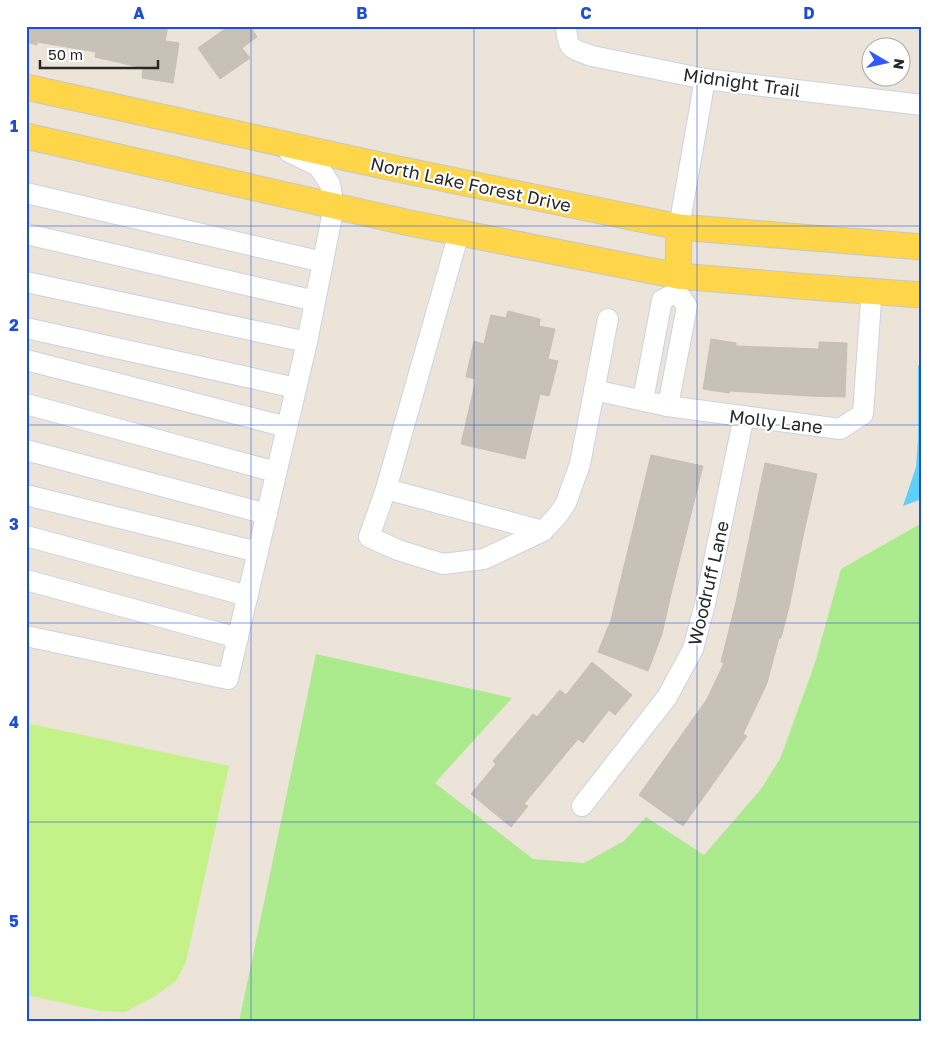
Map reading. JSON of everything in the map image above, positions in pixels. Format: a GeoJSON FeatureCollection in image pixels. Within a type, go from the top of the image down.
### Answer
{"type":"FeatureCollection","features":[{"type":"Feature","properties":{"kind":"main road","name":"North Lake Forest Drive"},"geometry":{"type":"LineString","coordinates":[[26,87],[264,140],[679,228],[922,247]]}},
{"type":"Feature","properties":{"kind":"main road"},"geometry":{"type":"LineString","coordinates":[[26,136],[677,284],[873,291],[922,295]]}},
{"type":"Feature","properties":{"kind":"main road"},"geometry":{"type":"LineString","coordinates":[[677,284],[679,228]]}},
{"type":"Feature","properties":{"kind":"street","name":"Midnight Trail"},"geometry":{"type":"LineString","coordinates":[[566,34],[574,50],[592,56],[705,80],[922,104]]}},
{"type":"Feature","properties":{"kind":"street"},"geometry":{"type":"LineString","coordinates":[[679,228],[705,80]]}},
{"type":"Feature","properties":{"kind":"street"},"geometry":{"type":"LineString","coordinates":[[26,636],[228,679],[307,342],[334,206],[330,184],[318,166],[264,140]]}},
{"type":"Feature","properties":{"kind":"street"},"geometry":{"type":"LineString","coordinates":[[26,193],[323,262]]}},
{"type":"Feature","properties":{"kind":"street"},"geometry":{"type":"LineString","coordinates":[[458,233],[386,489],[370,537],[398,550],[443,564],[484,559],[543,531],[566,503],[580,464],[608,319]]}},
{"type":"Feature","properties":{"kind":"street"},"geometry":{"type":"LineString","coordinates":[[26,234],[315,300]]}},
{"type":"Feature","properties":{"kind":"street"},"geometry":{"type":"LineString","coordinates":[[26,282],[307,342]]}},
{"type":"Feature","properties":{"kind":"street"},"geometry":{"type":"LineString","coordinates":[[643,400],[662,300],[677,284],[687,306],[668,406]]}},
{"type":"Feature","properties":{"kind":"street","name":"Molly Lane"},"geometry":{"type":"LineString","coordinates":[[594,390],[668,406],[840,429],[863,414],[873,291]]}},
{"type":"Feature","properties":{"kind":"street"},"geometry":{"type":"LineString","coordinates":[[26,328],[296,388]]}},
{"type":"Feature","properties":{"kind":"street"},"geometry":{"type":"LineString","coordinates":[[26,360],[287,426]]}},
{"type":"Feature","properties":{"kind":"street"},"geometry":{"type":"LineString","coordinates":[[26,404],[276,472]]}},
{"type":"Feature","properties":{"kind":"street","name":"Woodruff Lane"},"geometry":{"type":"LineString","coordinates":[[582,806],[667,697],[693,649],[705,604],[744,416]]}},
{"type":"Feature","properties":{"kind":"street"},"geometry":{"type":"LineString","coordinates":[[26,450],[267,514]]}},
{"type":"Feature","properties":{"kind":"street"},"geometry":{"type":"LineString","coordinates":[[386,489],[543,531]]}},
{"type":"Feature","properties":{"kind":"street"},"geometry":{"type":"LineString","coordinates":[[26,495],[258,552]]}},
{"type":"Feature","properties":{"kind":"street"},"geometry":{"type":"LineString","coordinates":[[26,536],[248,596]]}},
{"type":"Feature","properties":{"kind":"street"},"geometry":{"type":"LineString","coordinates":[[26,580],[238,638]]}},
{"type":"Feature","properties":{"kind":"green space"},"geometry":{"type":"Polygon","coordinates":[[[922,523],[922,1022],[239,1022],[316,654],[512,698],[435,783],[533,859],[584,863],[624,841],[646,817],[704,855],[761,789],[780,759],[815,663],[841,569],[922,523]]]}},
{"type":"Feature","properties":{"kind":"green space"},"geometry":{"type":"Polygon","coordinates":[[[26,723],[229,766],[186,962],[176,981],[152,998],[125,1012],[100,1011],[26,995],[26,723]]]}},
{"type":"Feature","properties":{"kind":"water"},"geometry":{"type":"Polygon","coordinates":[[[918,365],[922,367],[922,499],[903,506],[916,467],[918,365]]]}},
{"type":"Feature","properties":{"kind":"building"},"geometry":{"type":"Polygon","coordinates":[[[26,26],[168,26],[165,41],[179,43],[173,83],[142,78],[143,68],[95,57],[96,52],[37,42],[37,45],[26,42],[26,26]]]}},
{"type":"Feature","properties":{"kind":"building"},"geometry":{"type":"Polygon","coordinates":[[[229,26],[250,26],[257,37],[242,48],[250,58],[220,79],[198,48],[229,26]]]}},
{"type":"Feature","properties":{"kind":"building"},"geometry":{"type":"Polygon","coordinates":[[[508,311],[540,319],[539,326],[555,329],[548,359],[558,361],[549,396],[540,394],[525,459],[461,444],[476,379],[466,377],[474,341],[484,344],[491,315],[506,318],[508,311]]]}},
{"type":"Feature","properties":{"kind":"building"},"geometry":{"type":"Polygon","coordinates":[[[711,339],[736,343],[736,346],[819,349],[819,342],[847,343],[845,397],[730,391],[729,393],[703,389],[711,339]]]}},
{"type":"Feature","properties":{"kind":"building"},"geometry":{"type":"Polygon","coordinates":[[[651,455],[703,466],[662,634],[648,671],[598,652],[611,620],[651,455]]]}},
{"type":"Feature","properties":{"kind":"building"},"geometry":{"type":"Polygon","coordinates":[[[765,463],[817,474],[790,603],[767,683],[743,734],[747,736],[683,826],[639,795],[707,699],[724,663],[721,662],[736,602],[765,463]]]}},
{"type":"Feature","properties":{"kind":"building"},"geometry":{"type":"Polygon","coordinates":[[[592,662],[632,695],[615,715],[609,710],[583,743],[578,739],[524,804],[528,806],[511,827],[471,794],[496,764],[493,761],[533,714],[537,717],[560,690],[566,695],[592,662]]]}}]}
